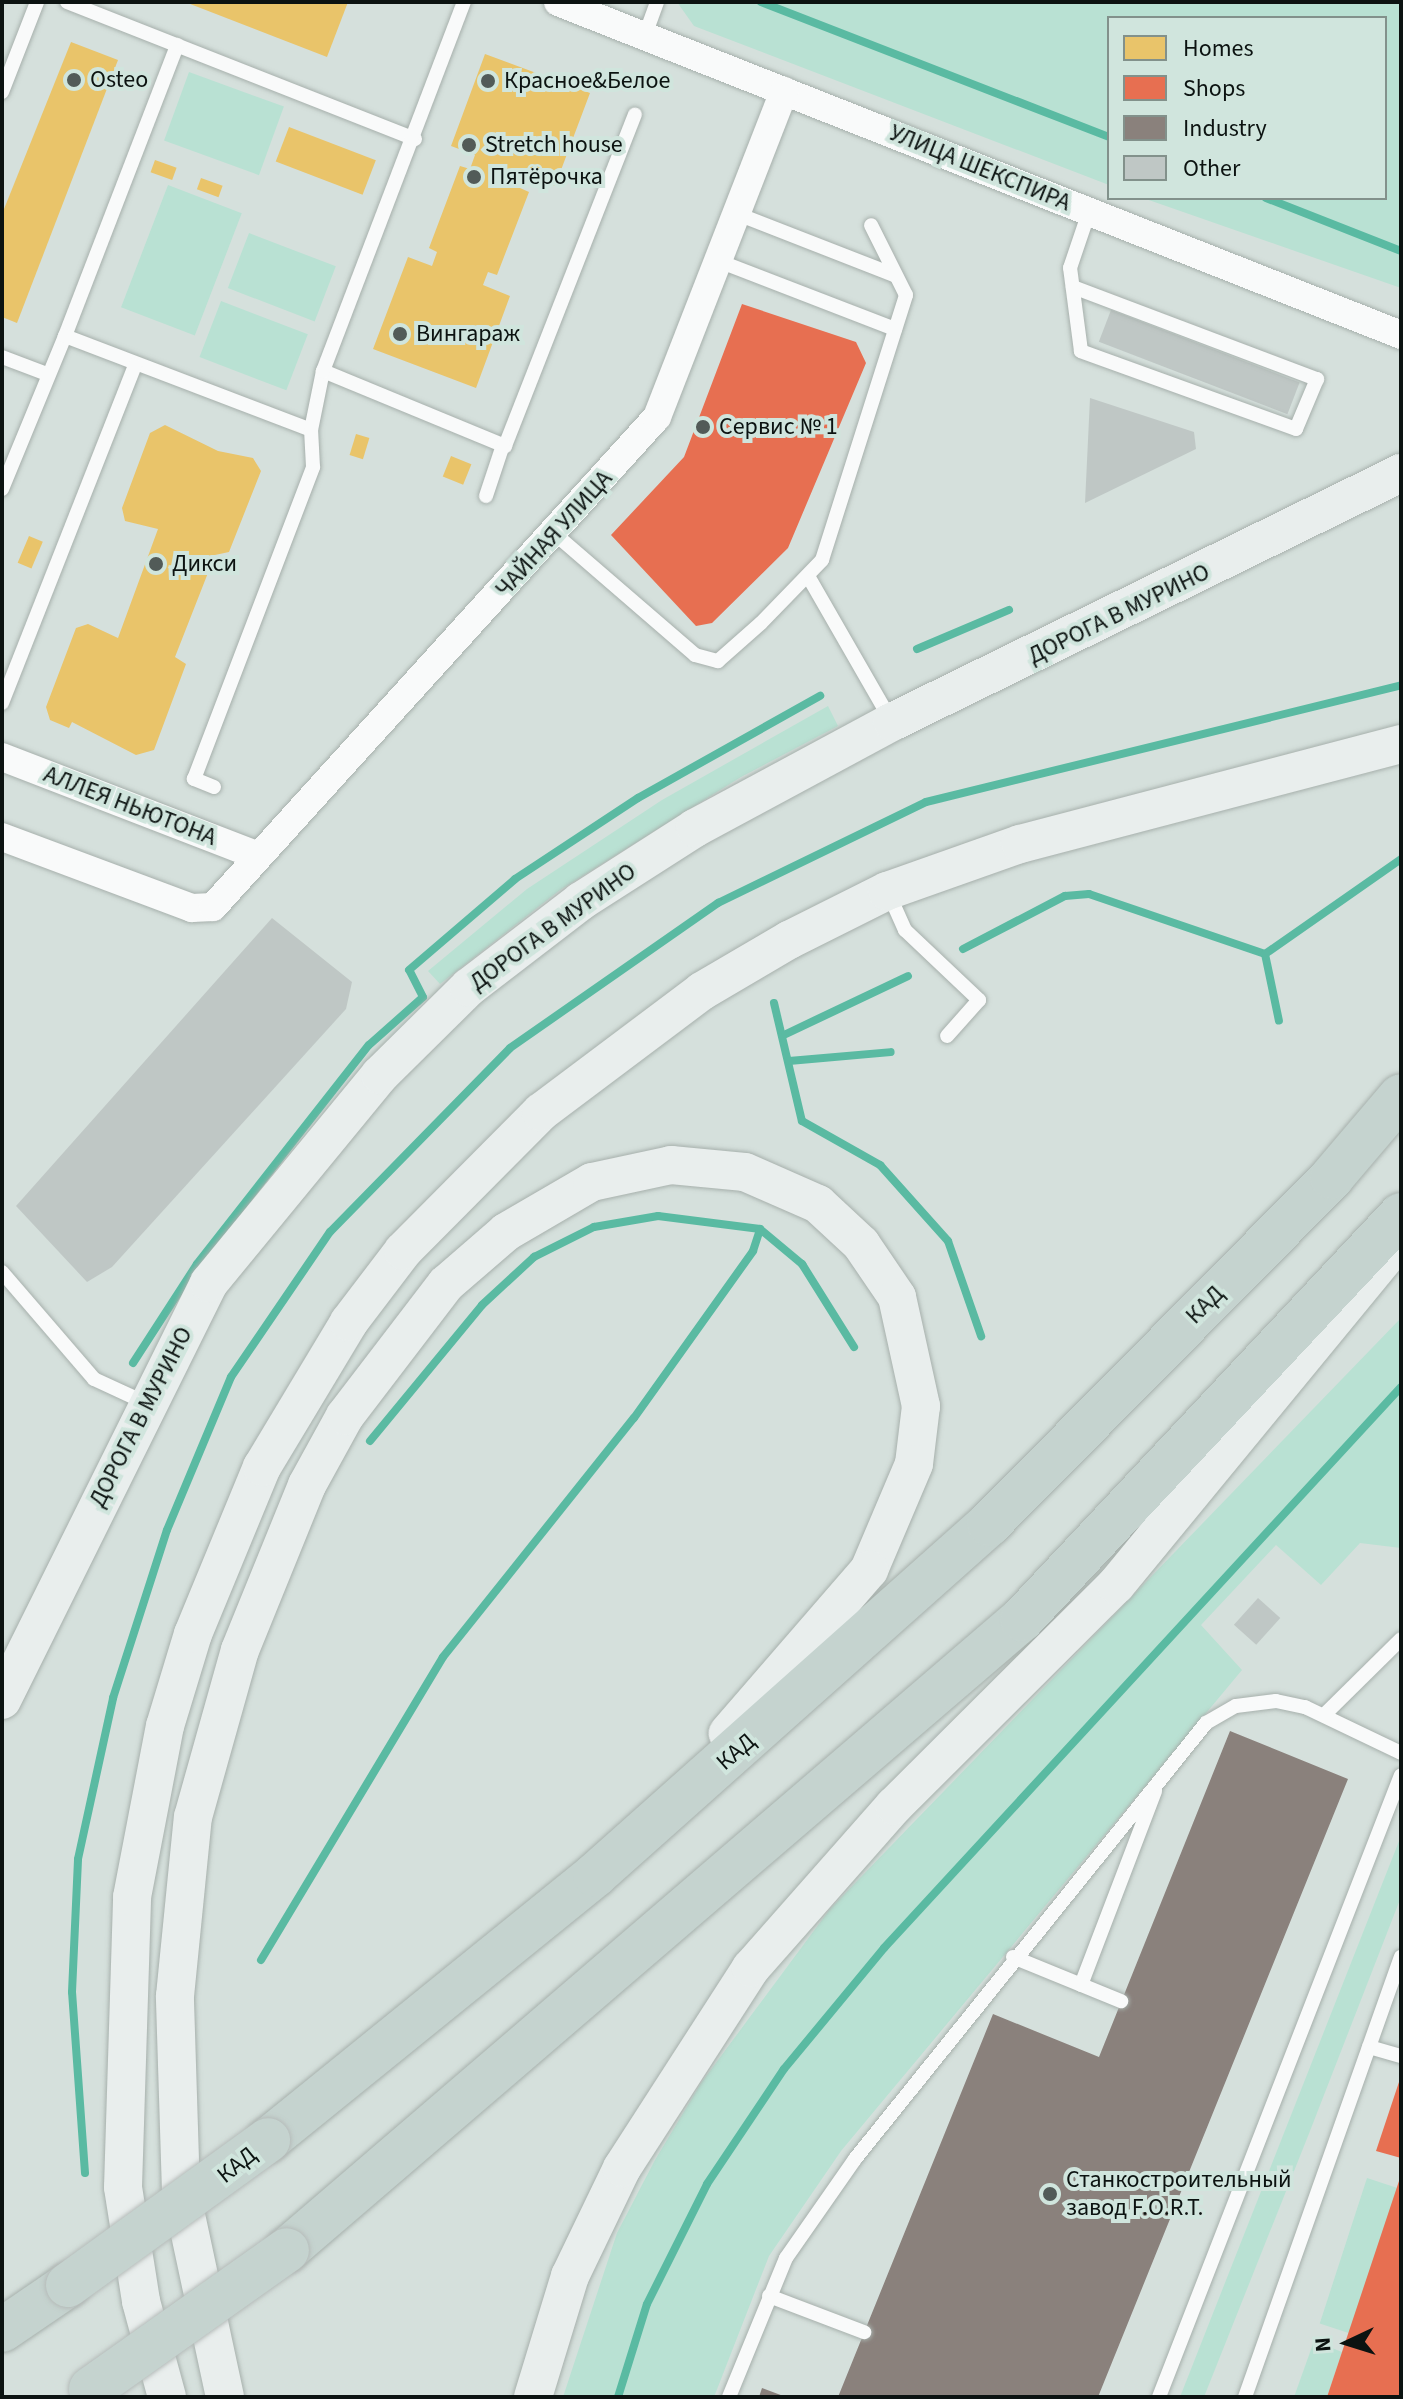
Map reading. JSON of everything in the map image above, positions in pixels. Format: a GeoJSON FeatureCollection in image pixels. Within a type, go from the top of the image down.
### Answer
{"type":"FeatureCollection","features":[{"type":"Feature","properties":{"kind":"highway","name":"КАД"},"geometry":{"type":"LineString","coordinates":[[2,2330],[268,2140],[595,1875],[989,1524],[1332,1177],[1401,1096]]}},
{"type":"Feature","properties":{"kind":"highway"},"geometry":{"type":"LineString","coordinates":[[85,2393],[287,2250],[1022,1619],[1401,1215]]}},
{"type":"Feature","properties":{"kind":"main road","name":"ДОРОГА В МУРИНО"},"geometry":{"type":"LineString","coordinates":[[2,1700],[146,1403],[209,1283],[293,1174],[469,987],[581,901],[695,828],[892,722],[1398,472]]}},
{"type":"Feature","properties":{"kind":"main road"},"geometry":{"type":"LineString","coordinates":[[167,2397],[141,2301],[123,2187],[132,1897],[189,1647],[262,1467],[301,1392],[403,1251],[541,1112],[702,991],[887,891],[1020,844],[1401,744]]}},
{"type":"Feature","properties":{"kind":"main road"},"geometry":{"type":"LineString","coordinates":[[225,2397],[181,2192],[175,1996],[193,1817],[212,1738],[264,1585],[345,1416],[476,1256],[592,1182],[671,1165],[745,1172],[818,1204],[861,1244],[897,1297],[921,1406],[914,1464],[869,1570],[815,1641],[595,1875]]}},
{"type":"Feature","properties":{"kind":"main road"},"geometry":{"type":"LineString","coordinates":[[533,2397],[570,2276],[622,2168],[751,1968],[894,1806],[1116,1585],[1401,1238]]}},
{"type":"Feature","properties":{"kind":"street","name":"УЛИЦА ШЕКСПИРА"},"geometry":{"type":"LineString","coordinates":[[558,2],[644,39],[784,91],[1401,335]]}},
{"type":"Feature","properties":{"kind":"street","name":"ЧАЙНАЯ УЛИЦА"},"geometry":{"type":"LineString","coordinates":[[2,837],[192,908],[213,907],[555,534],[657,417],[784,91]]}},
{"type":"Feature","properties":{"kind":"street","name":"АЛЛЕЯ НЬЮТОНА"},"geometry":{"type":"LineString","coordinates":[[2,757],[258,856]]}},
{"type":"Feature","properties":{"kind":"lane"},"geometry":{"type":"LineString","coordinates":[[2,92],[37,2]]}},
{"type":"Feature","properties":{"kind":"lane"},"geometry":{"type":"LineString","coordinates":[[67,2],[415,139]]}},
{"type":"Feature","properties":{"kind":"lane"},"geometry":{"type":"LineString","coordinates":[[214,787],[194,779],[313,467],[311,430],[323,371],[415,139],[464,2]]}},
{"type":"Feature","properties":{"kind":"lane"},"geometry":{"type":"LineString","coordinates":[[644,39],[657,2]]}},
{"type":"Feature","properties":{"kind":"lane"},"geometry":{"type":"LineString","coordinates":[[2,489],[65,336],[177,45]]}},
{"type":"Feature","properties":{"kind":"lane"},"geometry":{"type":"LineString","coordinates":[[486,496],[503,445],[635,115]]}},
{"type":"Feature","properties":{"kind":"lane"},"geometry":{"type":"LineString","coordinates":[[1073,287],[1317,379],[1296,429],[1081,351],[1070,268],[1089,212]]}},
{"type":"Feature","properties":{"kind":"lane"},"geometry":{"type":"LineString","coordinates":[[735,213],[894,275]]}},
{"type":"Feature","properties":{"kind":"lane"},"geometry":{"type":"LineString","coordinates":[[555,534],[679,647],[718,661],[808,576],[822,560],[906,295],[871,225]]}},
{"type":"Feature","properties":{"kind":"lane"},"geometry":{"type":"LineString","coordinates":[[716,260],[895,329]]}},
{"type":"Feature","properties":{"kind":"lane"},"geometry":{"type":"LineString","coordinates":[[65,336],[311,430]]}},
{"type":"Feature","properties":{"kind":"lane"},"geometry":{"type":"LineString","coordinates":[[2,357],[47,374]]}},
{"type":"Feature","properties":{"kind":"lane"},"geometry":{"type":"LineString","coordinates":[[2,703],[135,365]]}},
{"type":"Feature","properties":{"kind":"lane"},"geometry":{"type":"LineString","coordinates":[[323,371],[503,445]]}},
{"type":"Feature","properties":{"kind":"lane"},"geometry":{"type":"LineString","coordinates":[[808,576],[892,722]]}},
{"type":"Feature","properties":{"kind":"lane"},"geometry":{"type":"LineString","coordinates":[[887,891],[905,930],[979,1000],[947,1036]]}},
{"type":"Feature","properties":{"kind":"lane"},"geometry":{"type":"LineString","coordinates":[[2,1272],[94,1379],[146,1403]]}},
{"type":"Feature","properties":{"kind":"lane"},"geometry":{"type":"LineString","coordinates":[[1324,1715],[1401,1639]]}},
{"type":"Feature","properties":{"kind":"lane"},"geometry":{"type":"LineString","coordinates":[[729,2397],[786,2258],[855,2159],[1013,1957],[1206,1723],[1236,1706],[1276,1701],[1324,1715],[1401,1753]]}},
{"type":"Feature","properties":{"kind":"lane"},"geometry":{"type":"LineString","coordinates":[[1159,2397],[1401,1775]]}},
{"type":"Feature","properties":{"kind":"lane"},"geometry":{"type":"LineString","coordinates":[[1081,1985],[1159,1779]]}},
{"type":"Feature","properties":{"kind":"lane"},"geometry":{"type":"LineString","coordinates":[[1013,1957],[1121,2001]]}},
{"type":"Feature","properties":{"kind":"lane"},"geometry":{"type":"LineString","coordinates":[[1245,2397],[1401,1957]]}},
{"type":"Feature","properties":{"kind":"lane"},"geometry":{"type":"LineString","coordinates":[[1369,2047],[1401,2056]]}},
{"type":"Feature","properties":{"kind":"lane"},"geometry":{"type":"LineString","coordinates":[[769,2296],[864,2332]]}},
{"type":"Feature","properties":{"kind":"green space"},"geometry":{"type":"Polygon","coordinates":[[[677,2],[1401,2],[1401,288],[1149,200],[1387,200],[1387,16],[1107,16],[1107,184],[694,26],[677,2]]]}},
{"type":"Feature","properties":{"kind":"green space"},"geometry":{"type":"Polygon","coordinates":[[[189,72],[284,107],[259,175],[164,141],[189,72]]]}},
{"type":"Feature","properties":{"kind":"green space"},"geometry":{"type":"Polygon","coordinates":[[[168,185],[242,213],[195,336],[121,307],[168,185]]]}},
{"type":"Feature","properties":{"kind":"green space"},"geometry":{"type":"Polygon","coordinates":[[[249,233],[336,266],[315,321],[228,288],[249,233]]]}},
{"type":"Feature","properties":{"kind":"green space"},"geometry":{"type":"Polygon","coordinates":[[[221,301],[308,334],[286,390],[199,357],[221,301]]]}},
{"type":"Feature","properties":{"kind":"green space"},"geometry":{"type":"Polygon","coordinates":[[[828,706],[838,726],[741,777],[560,890],[440,984],[428,971],[527,889],[662,800],[828,706]]]}},
{"type":"Feature","properties":{"kind":"green space"},"geometry":{"type":"Polygon","coordinates":[[[1401,1318],[1401,1548],[1360,1543],[1321,1585],[1276,1545],[1201,1625],[1242,1670],[841,2151],[769,2256],[714,2397],[563,2397],[617,2233],[655,2160],[701,2083],[830,1909],[1401,1318]]]}},
{"type":"Feature","properties":{"kind":"green space"},"geometry":{"type":"Polygon","coordinates":[[[1401,1836],[1401,1897],[1310,2131],[1204,2397],[1180,2397],[1401,1836]]]}},
{"type":"Feature","properties":{"kind":"green space"},"geometry":{"type":"Polygon","coordinates":[[[1367,2178],[1397,2188],[1350,2333],[1320,2324],[1367,2178]]]}},
{"type":"Feature","properties":{"kind":"green space"},"geometry":{"type":"Polygon","coordinates":[[[1314,2341],[1342,2352],[1327,2397],[1294,2397],[1314,2341]]]}},
{"type":"Feature","properties":{"kind":"building: Homes"},"geometry":{"type":"Polygon","coordinates":[[[185,2],[348,2],[327,57],[185,2]]]}},
{"type":"Feature","properties":{"kind":"building: Homes"},"geometry":{"type":"Polygon","coordinates":[[[71,42],[118,60],[17,323],[2,317],[2,214],[71,42]]]}},
{"type":"Feature","properties":{"kind":"building: Homes"},"geometry":{"type":"Polygon","coordinates":[[[485,54],[590,93],[555,186],[525,175],[520,188],[529,192],[497,275],[488,272],[483,285],[510,296],[476,388],[373,349],[408,257],[432,266],[437,252],[429,248],[460,166],[470,169],[475,155],[451,146],[485,54]]]}},
{"type":"Feature","properties":{"kind":"building: Homes"},"geometry":{"type":"Polygon","coordinates":[[[289,127],[376,160],[363,195],[276,162],[289,127]]]}},
{"type":"Feature","properties":{"kind":"building: Homes"},"geometry":{"type":"Polygon","coordinates":[[[155,160],[177,168],[172,180],[151,172],[155,160]]]}},
{"type":"Feature","properties":{"kind":"building: Homes"},"geometry":{"type":"Polygon","coordinates":[[[201,178],[223,186],[219,197],[197,189],[201,178]]]}},
{"type":"Feature","properties":{"kind":"building: Homes"},"geometry":{"type":"Polygon","coordinates":[[[165,425],[218,451],[253,458],[261,471],[229,552],[215,555],[175,657],[186,664],[154,750],[136,755],[72,722],[69,728],[50,720],[46,707],[76,628],[88,624],[118,638],[158,529],[125,521],[122,508],[150,433],[165,425]]]}},
{"type":"Feature","properties":{"kind":"building: Homes"},"geometry":{"type":"Polygon","coordinates":[[[356,434],[369,438],[363,459],[350,455],[356,434]]]}},
{"type":"Feature","properties":{"kind":"building: Homes"},"geometry":{"type":"Polygon","coordinates":[[[451,456],[471,464],[463,485],[443,476],[451,456]]]}},
{"type":"Feature","properties":{"kind":"building: Homes"},"geometry":{"type":"Polygon","coordinates":[[[29,536],[43,542],[31,569],[18,563],[29,536]]]}},
{"type":"Feature","properties":{"kind":"building: Shops"},"geometry":{"type":"Polygon","coordinates":[[[742,304],[856,342],[866,363],[788,548],[712,623],[696,626],[611,535],[684,457],[742,304]]]}},
{"type":"Feature","properties":{"kind":"building: Shops"},"geometry":{"type":"Polygon","coordinates":[[[1401,2079],[1401,2158],[1376,2151],[1401,2079]]]}},
{"type":"Feature","properties":{"kind":"building: Shops"},"geometry":{"type":"Polygon","coordinates":[[[1400,2178],[1401,2397],[1327,2397],[1400,2178]]]}},
{"type":"Feature","properties":{"kind":"building: Industry","name":"Станкостроительный завод F.O.R.T."},"geometry":{"type":"Polygon","coordinates":[[[1230,1731],[1348,1779],[1098,2397],[838,2397],[993,2014],[1099,2057],[1230,1731]]]}},
{"type":"Feature","properties":{"kind":"building: Industry"},"geometry":{"type":"Polygon","coordinates":[[[762,2388],[786,2397],[759,2397],[762,2388]]]}},
{"type":"Feature","properties":{"kind":"building: Other"},"geometry":{"type":"Polygon","coordinates":[[[1111,310],[1300,382],[1287,414],[1099,342],[1111,310]]]}},
{"type":"Feature","properties":{"kind":"building: Other"},"geometry":{"type":"Polygon","coordinates":[[[1090,398],[1194,432],[1196,449],[1085,503],[1090,398]]]}},
{"type":"Feature","properties":{"kind":"building: Other"},"geometry":{"type":"Polygon","coordinates":[[[272,918],[352,982],[346,1009],[112,1267],[87,1282],[16,1206],[272,918]]]}},
{"type":"Feature","properties":{"kind":"building: Other"},"geometry":{"type":"Polygon","coordinates":[[[1258,1598],[1280,1618],[1256,1645],[1234,1625],[1258,1598]]]}},
{"type":"Feature","properties":{"kind":"waterway"},"geometry":{"type":"LineString","coordinates":[[761,2],[1107,136]]}},
{"type":"Feature","properties":{"kind":"waterway"},"geometry":{"type":"LineString","coordinates":[[1271,200],[1401,251]]}},
{"type":"Feature","properties":{"kind":"waterway"},"geometry":{"type":"LineString","coordinates":[[917,649],[1009,610]]}},
{"type":"Feature","properties":{"kind":"waterway"},"geometry":{"type":"LineString","coordinates":[[85,2173],[72,1992],[78,1859],[113,1698],[167,1530],[231,1377],[330,1232],[510,1048],[718,903],[926,802],[1401,685]]}},
{"type":"Feature","properties":{"kind":"waterway"},"geometry":{"type":"LineString","coordinates":[[133,1363],[197,1264],[369,1045],[423,997],[409,970],[515,879],[638,798],[820,696]]}},
{"type":"Feature","properties":{"kind":"waterway"},"geometry":{"type":"LineString","coordinates":[[1265,954],[1401,859]]}},
{"type":"Feature","properties":{"kind":"waterway"},"geometry":{"type":"LineString","coordinates":[[963,949],[1065,896],[1089,894],[1265,954],[1279,1021]]}},
{"type":"Feature","properties":{"kind":"waterway"},"geometry":{"type":"LineString","coordinates":[[786,1034],[908,976]]}},
{"type":"Feature","properties":{"kind":"waterway"},"geometry":{"type":"LineString","coordinates":[[774,1003],[802,1121],[880,1165],[948,1241],[981,1336]]}},
{"type":"Feature","properties":{"kind":"waterway"},"geometry":{"type":"LineString","coordinates":[[789,1061],[891,1052]]}},
{"type":"Feature","properties":{"kind":"waterway"},"geometry":{"type":"LineString","coordinates":[[370,1441],[482,1305],[534,1257],[594,1227],[658,1216],[760,1229],[802,1264],[854,1347]]}},
{"type":"Feature","properties":{"kind":"waterway"},"geometry":{"type":"LineString","coordinates":[[261,1960],[443,1657],[634,1418],[753,1251],[760,1229]]}},
{"type":"Feature","properties":{"kind":"waterway"},"geometry":{"type":"LineString","coordinates":[[618,2397],[647,2304],[707,2184],[784,2069],[884,1948],[1401,1387]]}},
{"type":"Feature","properties":{"kind":"place","name":"Osteo"},"geometry":{"type":"Point","coordinates":[74,80]}},
{"type":"Feature","properties":{"kind":"place","name":"Красное&Белое"},"geometry":{"type":"Point","coordinates":[488,81]}},
{"type":"Feature","properties":{"kind":"place","name":"Stretch house"},"geometry":{"type":"Point","coordinates":[469,145]}},
{"type":"Feature","properties":{"kind":"place","name":"Пятёрочка"},"geometry":{"type":"Point","coordinates":[474,177]}},
{"type":"Feature","properties":{"kind":"place","name":"Вингараж"},"geometry":{"type":"Point","coordinates":[400,334]}},
{"type":"Feature","properties":{"kind":"place","name":"Сервис № 1"},"geometry":{"type":"Point","coordinates":[703,427]}},
{"type":"Feature","properties":{"kind":"place","name":"Дикси"},"geometry":{"type":"Point","coordinates":[156,564]}},
{"type":"Feature","properties":{"kind":"place","name":"Станкостроительный завод F.O.R.T."},"geometry":{"type":"Point","coordinates":[1050,2194]}}]}
